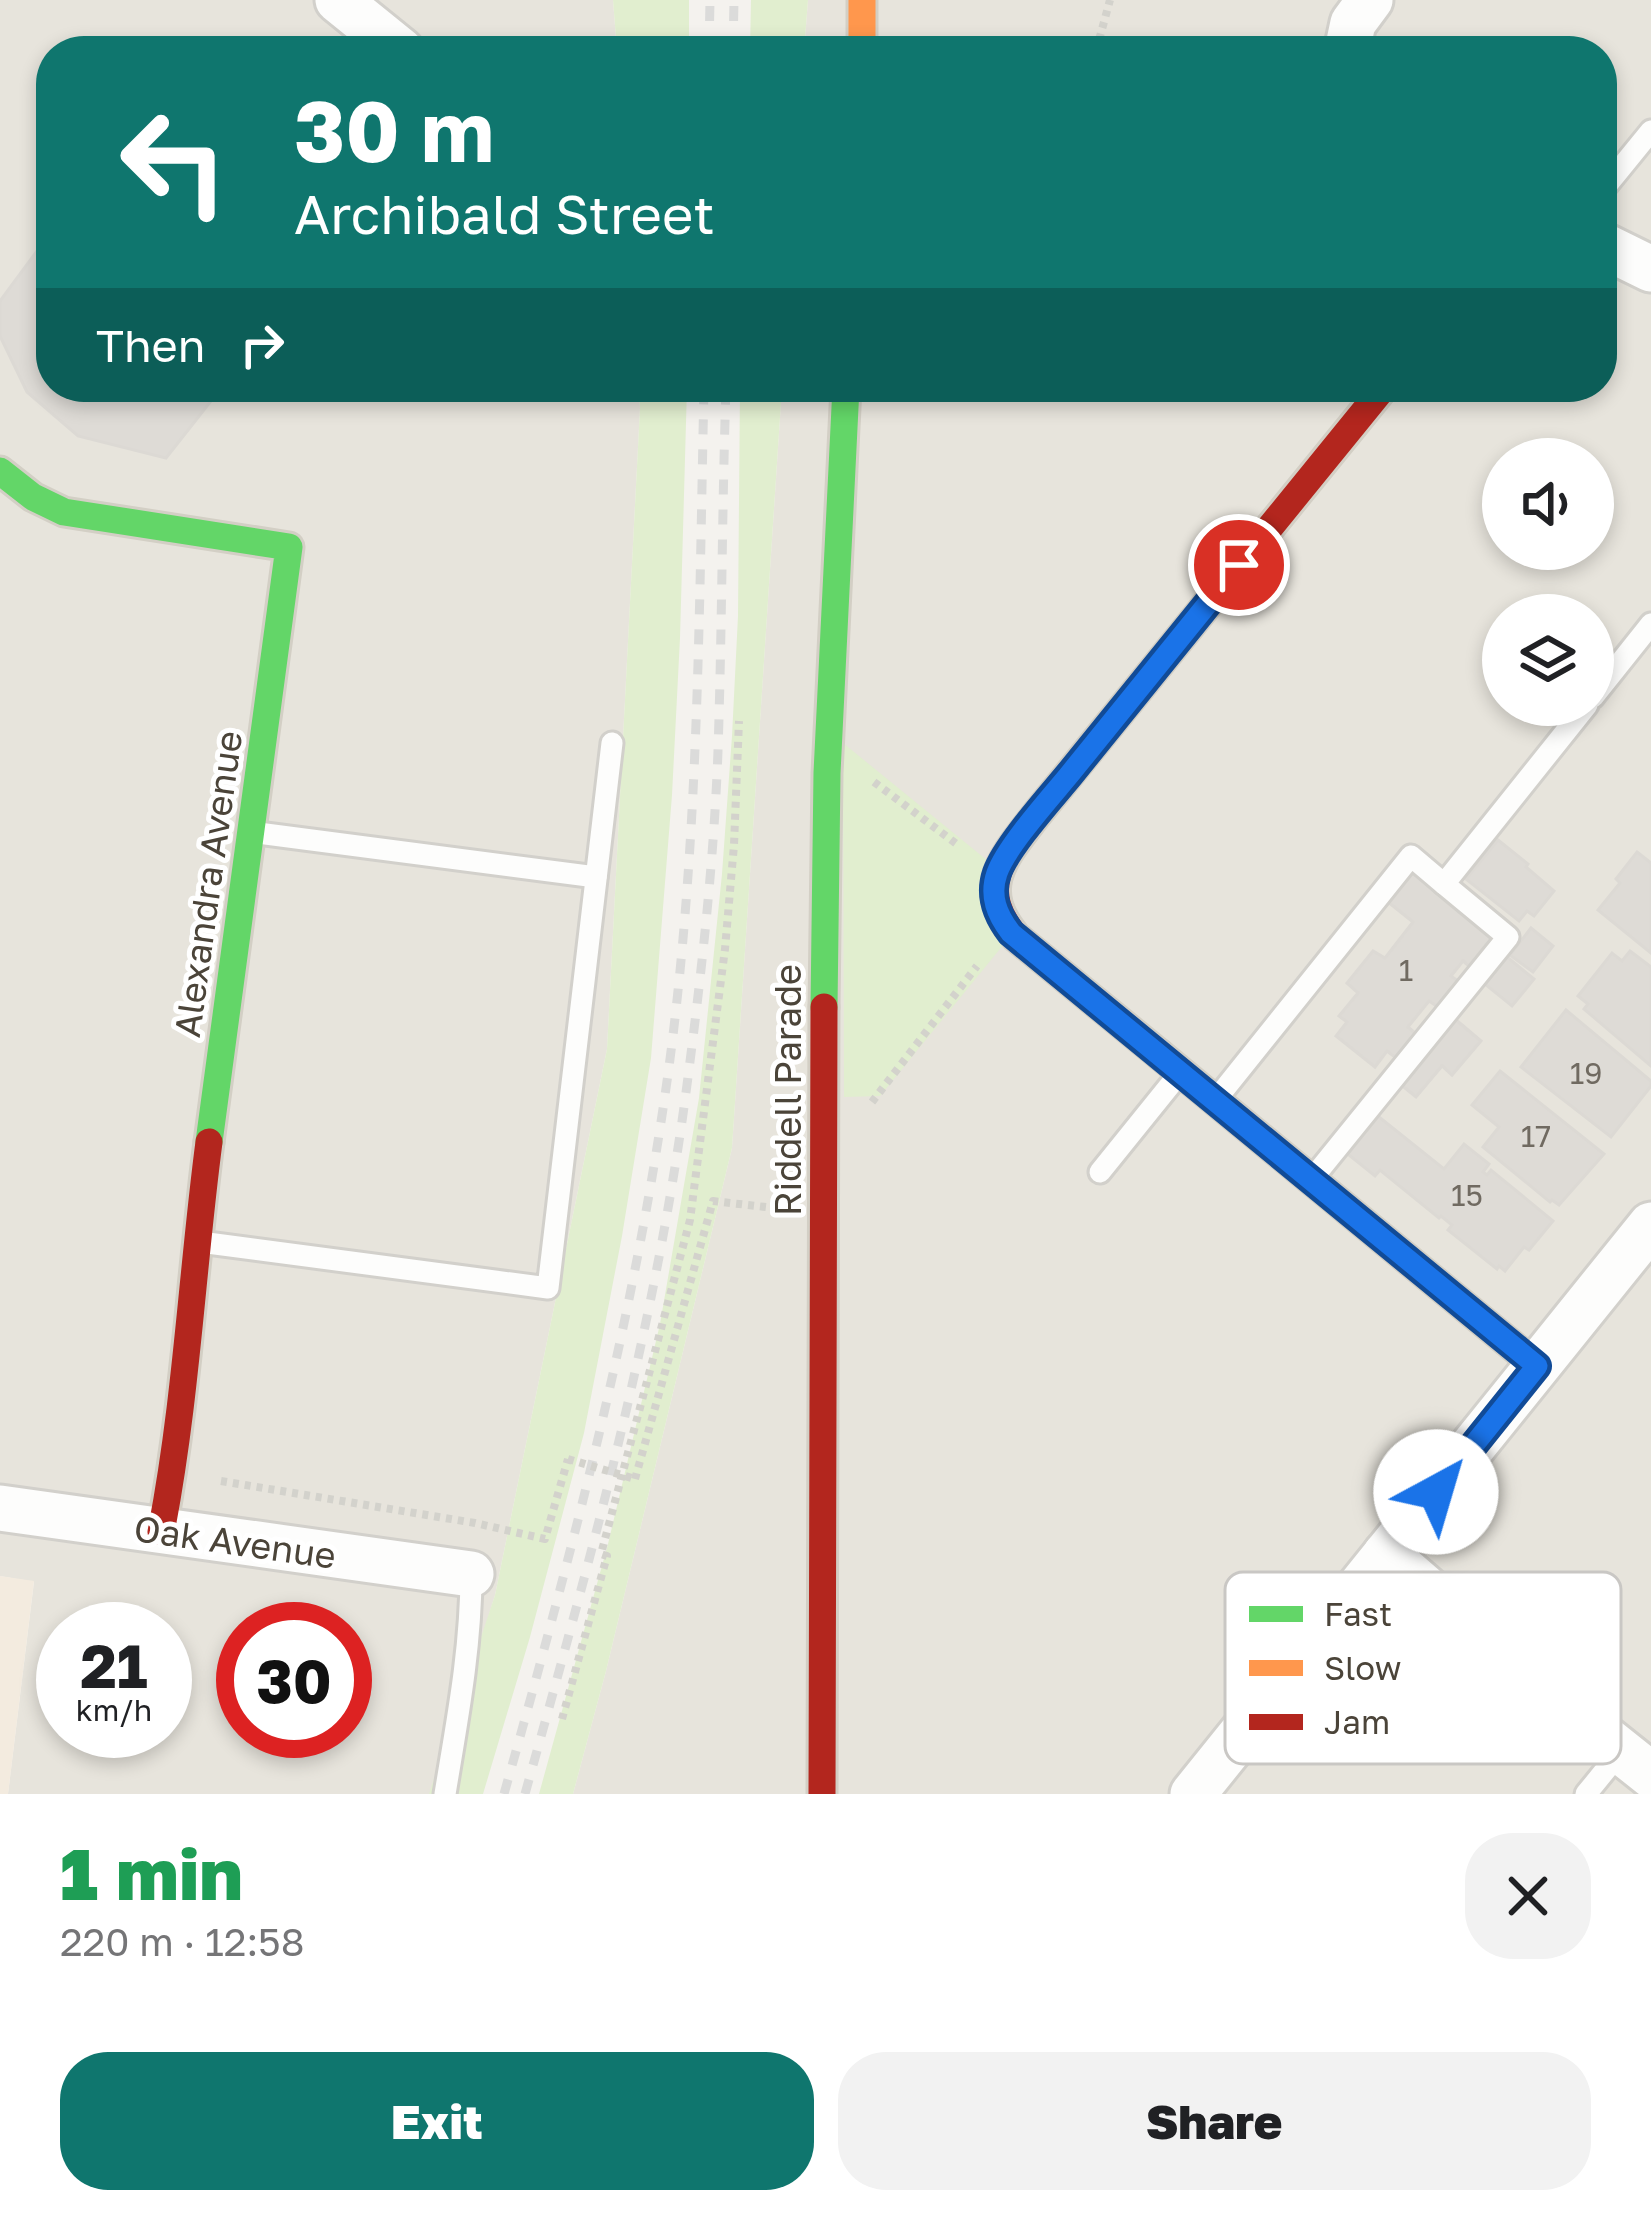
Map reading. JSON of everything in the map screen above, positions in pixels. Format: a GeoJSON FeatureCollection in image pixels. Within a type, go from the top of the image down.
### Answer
{"type":"FeatureCollection","features":[{"type":"Feature","properties":{"kind":"street"},"geometry":{"type":"LineString","coordinates":[[338,0],[382,36]]}},
{"type":"Feature","properties":{"kind":"street"},"geometry":{"type":"LineString","coordinates":[[862,0],[862,36]]}},
{"type":"Feature","properties":{"kind":"street"},"geometry":{"type":"LineString","coordinates":[[1350,36],[1353,22],[1370,0]]}},
{"type":"Feature","properties":{"kind":"street"},"geometry":{"type":"LineString","coordinates":[[1617,252],[1651,268]]}},
{"type":"Feature","properties":{"kind":"street","name":"Riddell Parade"},"geometry":{"type":"LineString","coordinates":[[822,1794],[827,773],[845,402]]}},
{"type":"Feature","properties":{"kind":"street"},"geometry":{"type":"LineString","coordinates":[[1372,402],[1037,814],[1005,858],[995,886],[997,911],[1008,929],[1537,1366]]}},
{"type":"Feature","properties":{"kind":"street","name":"Alexandra Avenue"},"geometry":{"type":"LineString","coordinates":[[0,471],[44,504],[64,512],[290,547],[161,1532]]}},
{"type":"Feature","properties":{"kind":"street"},"geometry":{"type":"LineString","coordinates":[[1371,1572],[1651,1225]]}},
{"type":"Feature","properties":{"kind":"street","name":"Oak Avenue"},"geometry":{"type":"LineString","coordinates":[[0,1508],[471,1574]]}},
{"type":"Feature","properties":{"kind":"street"},"geometry":{"type":"LineString","coordinates":[[1380,1561],[1394,1572]]}},
{"type":"Feature","properties":{"kind":"street"},"geometry":{"type":"LineString","coordinates":[[1193,1794],[1225,1754]]}},
{"type":"Feature","properties":{"kind":"lane"},"geometry":{"type":"LineString","coordinates":[[1617,173],[1651,131]]}},
{"type":"Feature","properties":{"kind":"lane"},"geometry":{"type":"LineString","coordinates":[[1614,671],[1651,624]]}},
{"type":"Feature","properties":{"kind":"lane"},"geometry":{"type":"LineString","coordinates":[[1444,884],[1570,726]]}},
{"type":"Feature","properties":{"kind":"lane"},"geometry":{"type":"LineString","coordinates":[[196,1242],[548,1288],[611,743]]}},
{"type":"Feature","properties":{"kind":"lane"},"geometry":{"type":"LineString","coordinates":[[253,832],[596,877]]}},
{"type":"Feature","properties":{"kind":"lane"},"geometry":{"type":"LineString","coordinates":[[1214,1102],[1411,856],[1508,937],[1311,1181]]}},
{"type":"Feature","properties":{"kind":"lane"},"geometry":{"type":"LineString","coordinates":[[1100,1172],[1179,1073]]}},
{"type":"Feature","properties":{"kind":"lane"},"geometry":{"type":"LineString","coordinates":[[445,1794],[467,1654],[471,1574]]}},
{"type":"Feature","properties":{"kind":"lane"},"geometry":{"type":"LineString","coordinates":[[1586,1794],[1636,1763]]}},
{"type":"Feature","properties":{"kind":"path"},"geometry":{"type":"LineString","coordinates":[[1100,36],[1109,0]]}},
{"type":"Feature","properties":{"kind":"path"},"geometry":{"type":"LineString","coordinates":[[562,1719],[689,1220],[725,949],[739,721]]}},
{"type":"Feature","properties":{"kind":"path"},"geometry":{"type":"LineString","coordinates":[[857,778],[873,781],[995,886]]}},
{"type":"Feature","properties":{"kind":"path"},"geometry":{"type":"LineString","coordinates":[[868,1108],[1008,929]]}},
{"type":"Feature","properties":{"kind":"path"},"geometry":{"type":"LineString","coordinates":[[172,1475],[453,1519],[545,1539],[568,1459],[634,1479],[713,1201],[774,1209]]}},
{"type":"Feature","properties":{"kind":"shaded area"},"geometry":{"type":"Polygon","coordinates":[[[0,0],[613,0],[616,36],[36,36],[36,402],[639,402],[640,408],[607,1049],[495,1595],[434,1794],[8,1794],[34,1582],[0,1576],[0,0]]]}},
{"type":"Feature","properties":{"kind":"shaded area"},"geometry":{"type":"Polygon","coordinates":[[[808,0],[1651,0],[1651,1794],[573,1794],[732,1148],[781,402],[1617,402],[1617,36],[805,36],[808,0]]]}},
{"type":"Feature","properties":{"kind":"shaded area"},"geometry":{"type":"Polygon","coordinates":[[[0,1576],[34,1581],[8,1794],[0,1794],[0,1576]]]}},
{"type":"Feature","properties":{"kind":"green space"},"geometry":{"type":"Polygon","coordinates":[[[613,0],[689,0],[689,36],[616,36],[613,0]]]}},
{"type":"Feature","properties":{"kind":"green space"},"geometry":{"type":"Polygon","coordinates":[[[751,0],[808,0],[805,36],[750,36],[751,0]]]}},
{"type":"Feature","properties":{"kind":"green space"},"geometry":{"type":"Polygon","coordinates":[[[639,402],[687,402],[672,795],[651,1058],[584,1433],[483,1794],[429,1794],[495,1595],[607,1049],[639,402]]]}},
{"type":"Feature","properties":{"kind":"green space"},"geometry":{"type":"Polygon","coordinates":[[[740,402],[781,402],[732,1148],[573,1794],[539,1794],[608,1544],[660,1324],[699,1098],[722,874],[738,616],[740,402]]]}},
{"type":"Feature","properties":{"kind":"green space"},"geometry":{"type":"Polygon","coordinates":[[[843,743],[988,861],[1004,944],[880,1096],[844,1097],[843,743]]]}},
{"type":"Feature","properties":{"kind":"building"},"geometry":{"type":"Polygon","coordinates":[[[36,252],[36,400],[27,392],[0,336],[0,301],[36,252]]]}},
{"type":"Feature","properties":{"kind":"building"},"geometry":{"type":"Polygon","coordinates":[[[39,402],[210,402],[166,458],[78,436],[39,402]]]}},
{"type":"Feature","properties":{"kind":"building"},"geometry":{"type":"Polygon","coordinates":[[[1498,840],[1554,891],[1534,916],[1527,911],[1519,921],[1466,879],[1498,840]]]}},
{"type":"Feature","properties":{"kind":"building"},"geometry":{"type":"Polygon","coordinates":[[[1637,852],[1651,863],[1651,953],[1598,910],[1637,852]]]}},
{"type":"Feature","properties":{"kind":"building"},"geometry":{"type":"Polygon","coordinates":[[[1412,872],[1491,933],[1490,940],[1469,966],[1463,961],[1451,976],[1458,981],[1438,1007],[1429,1001],[1408,1027],[1416,1034],[1396,1058],[1387,1051],[1375,1067],[1336,1036],[1347,1022],[1339,1016],[1358,993],[1347,983],[1373,951],[1385,958],[1413,922],[1388,902],[1412,872]]]}},
{"type":"Feature","properties":{"kind":"building"},"geometry":{"type":"Polygon","coordinates":[[[1531,928],[1553,946],[1533,972],[1510,955],[1531,928]]]}},
{"type":"Feature","properties":{"kind":"building"},"geometry":{"type":"Polygon","coordinates":[[[1630,951],[1651,967],[1651,1066],[1584,1009],[1588,1004],[1578,996],[1612,953],[1622,961],[1630,951]]]}},
{"type":"Feature","properties":{"kind":"building"},"geometry":{"type":"Polygon","coordinates":[[[1507,957],[1534,979],[1512,1006],[1485,984],[1507,957]]]}},
{"type":"Feature","properties":{"kind":"building"},"geometry":{"type":"Polygon","coordinates":[[[1566,1010],[1651,1081],[1611,1137],[1521,1067],[1566,1010]]]}},
{"type":"Feature","properties":{"kind":"building"},"geometry":{"type":"Polygon","coordinates":[[[1455,1019],[1481,1041],[1452,1075],[1442,1066],[1416,1097],[1400,1084],[1455,1019]]]}},
{"type":"Feature","properties":{"kind":"building"},"geometry":{"type":"Polygon","coordinates":[[[1500,1071],[1604,1154],[1559,1205],[1483,1147],[1499,1127],[1472,1105],[1500,1071]]]}},
{"type":"Feature","properties":{"kind":"building"},"geometry":{"type":"Polygon","coordinates":[[[1374,1113],[1444,1169],[1464,1144],[1489,1164],[1483,1172],[1487,1175],[1491,1170],[1553,1221],[1505,1271],[1497,1269],[1448,1230],[1452,1225],[1441,1216],[1380,1170],[1375,1176],[1344,1151],[1374,1113]]]}},
{"type":"Feature","properties":{"kind":"railway"},"geometry":{"type":"LineString","coordinates":[[709,36],[710,0]]}},
{"type":"Feature","properties":{"kind":"railway"},"geometry":{"type":"LineString","coordinates":[[733,36],[734,0]]}},
{"type":"Feature","properties":{"kind":"railway"},"geometry":{"type":"LineString","coordinates":[[504,1794],[578,1521],[621,1338],[670,1059],[692,807],[704,402]]}},
{"type":"Feature","properties":{"kind":"railway"},"geometry":{"type":"LineString","coordinates":[[525,1794],[640,1349],[675,1168],[707,914],[716,792],[726,402]]}},
{"type":"Feature","properties":{"kind":"traffic: fast"},"geometry":{"type":"LineString","coordinates":[[824,1007],[827,773],[845,402]]}},
{"type":"Feature","properties":{"kind":"traffic: fast"},"geometry":{"type":"LineString","coordinates":[[0,471],[33,497],[64,512],[289,547],[209,1142]]}},
{"type":"Feature","properties":{"kind":"traffic: slow"},"geometry":{"type":"LineString","coordinates":[[862,0],[862,36]]}},
{"type":"Feature","properties":{"kind":"traffic: slow"},"geometry":{"type":"LineString","coordinates":[[1159,1054],[1537,1366]]}},
{"type":"Feature","properties":{"kind":"traffic: jam"},"geometry":{"type":"LineString","coordinates":[[1159,1054],[1016,937],[997,903],[998,873],[1037,814],[1372,402]]}},
{"type":"Feature","properties":{"kind":"traffic: jam"},"geometry":{"type":"LineString","coordinates":[[822,1794],[824,1007]]}},
{"type":"Feature","properties":{"kind":"traffic: jam"},"geometry":{"type":"LineString","coordinates":[[161,1532],[183,1386],[209,1142]]}},
{"type":"Feature","properties":{"kind":"route"},"geometry":{"type":"LineString","coordinates":[[1239,565],[1005,858],[994,888],[995,904],[1011,933],[1537,1366],[1436,1492]]}}]}
